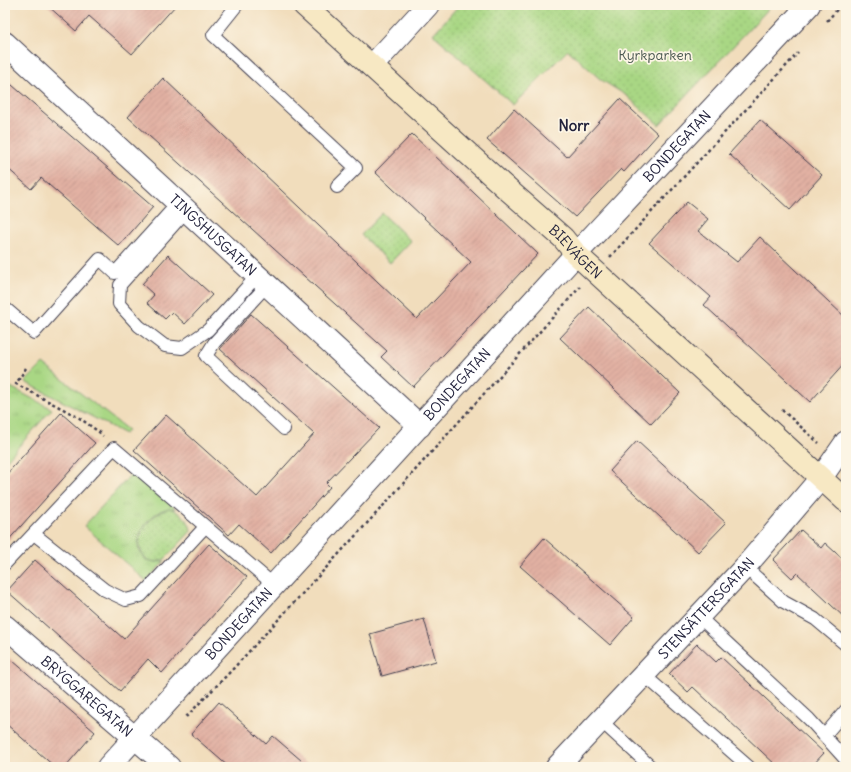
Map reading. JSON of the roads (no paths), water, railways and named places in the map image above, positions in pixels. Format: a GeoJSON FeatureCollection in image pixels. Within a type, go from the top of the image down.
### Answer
{"type":"FeatureCollection","features":[{"type":"Feature","properties":{"kind":"street","name":"BIEVÄGEN"},"geometry":{"type":"LineString","coordinates":[[304,5],[563,238],[576,254],[846,501]]}},
{"type":"Feature","properties":{"kind":"street"},"geometry":{"type":"LineString","coordinates":[[372,66],[428,5]]}},
{"type":"Feature","properties":{"kind":"street","name":"BONDEGATAN"},"geometry":{"type":"LineString","coordinates":[[108,767],[576,254],[809,5]]}},
{"type":"Feature","properties":{"kind":"street","name":"TINGSHUSGATAN"},"geometry":{"type":"LineString","coordinates":[[5,43],[420,426]]}},
{"type":"Feature","properties":{"kind":"street","name":"STENSÄTTERSGATAN"},"geometry":{"type":"LineString","coordinates":[[557,767],[745,567],[821,478],[846,442]]}},
{"type":"Feature","properties":{"kind":"street","name":"BRYGGAREGATAN"},"geometry":{"type":"LineString","coordinates":[[5,626],[169,767]]}},
{"type":"Feature","properties":{"kind":"lane"},"geometry":{"type":"LineString","coordinates":[[237,5],[213,35],[356,168],[337,187]]}},
{"type":"Feature","properties":{"kind":"lane"},"geometry":{"type":"LineString","coordinates":[[182,207],[120,285],[119,304],[139,326],[165,346],[182,348],[208,330],[262,281]]}},
{"type":"Feature","properties":{"kind":"lane"},"geometry":{"type":"LineString","coordinates":[[5,308],[34,333],[100,259],[115,273],[182,207]]}},
{"type":"Feature","properties":{"kind":"lane"},"geometry":{"type":"LineString","coordinates":[[262,281],[214,343],[206,356],[284,429]]}},
{"type":"Feature","properties":{"kind":"lane"},"geometry":{"type":"LineString","coordinates":[[5,564],[114,448],[274,585]]}},
{"type":"Feature","properties":{"kind":"lane"},"geometry":{"type":"LineString","coordinates":[[34,534],[105,590],[126,600],[141,596],[205,527]]}},
{"type":"Feature","properties":{"kind":"lane"},"geometry":{"type":"LineString","coordinates":[[745,567],[784,602],[815,619],[846,645]]}},
{"type":"Feature","properties":{"kind":"lane"},"geometry":{"type":"LineString","coordinates":[[698,616],[809,719],[846,760]]}},
{"type":"Feature","properties":{"kind":"lane"},"geometry":{"type":"LineString","coordinates":[[644,675],[749,767]]}},
{"type":"Feature","properties":{"kind":"lane"},"geometry":{"type":"LineString","coordinates":[[824,736],[846,710]]}},
{"type":"Feature","properties":{"kind":"lane"},"geometry":{"type":"LineString","coordinates":[[601,721],[651,767]]}},
{"type":"Feature","properties":{"kind":"district","name":"Norr"},"geometry":{"type":"Point","coordinates":[574,126]}},
{"type":"Feature","properties":{"kind":"park label","name":"Kyrkparken"},"geometry":{"type":"Point","coordinates":[655,55]}}]}
